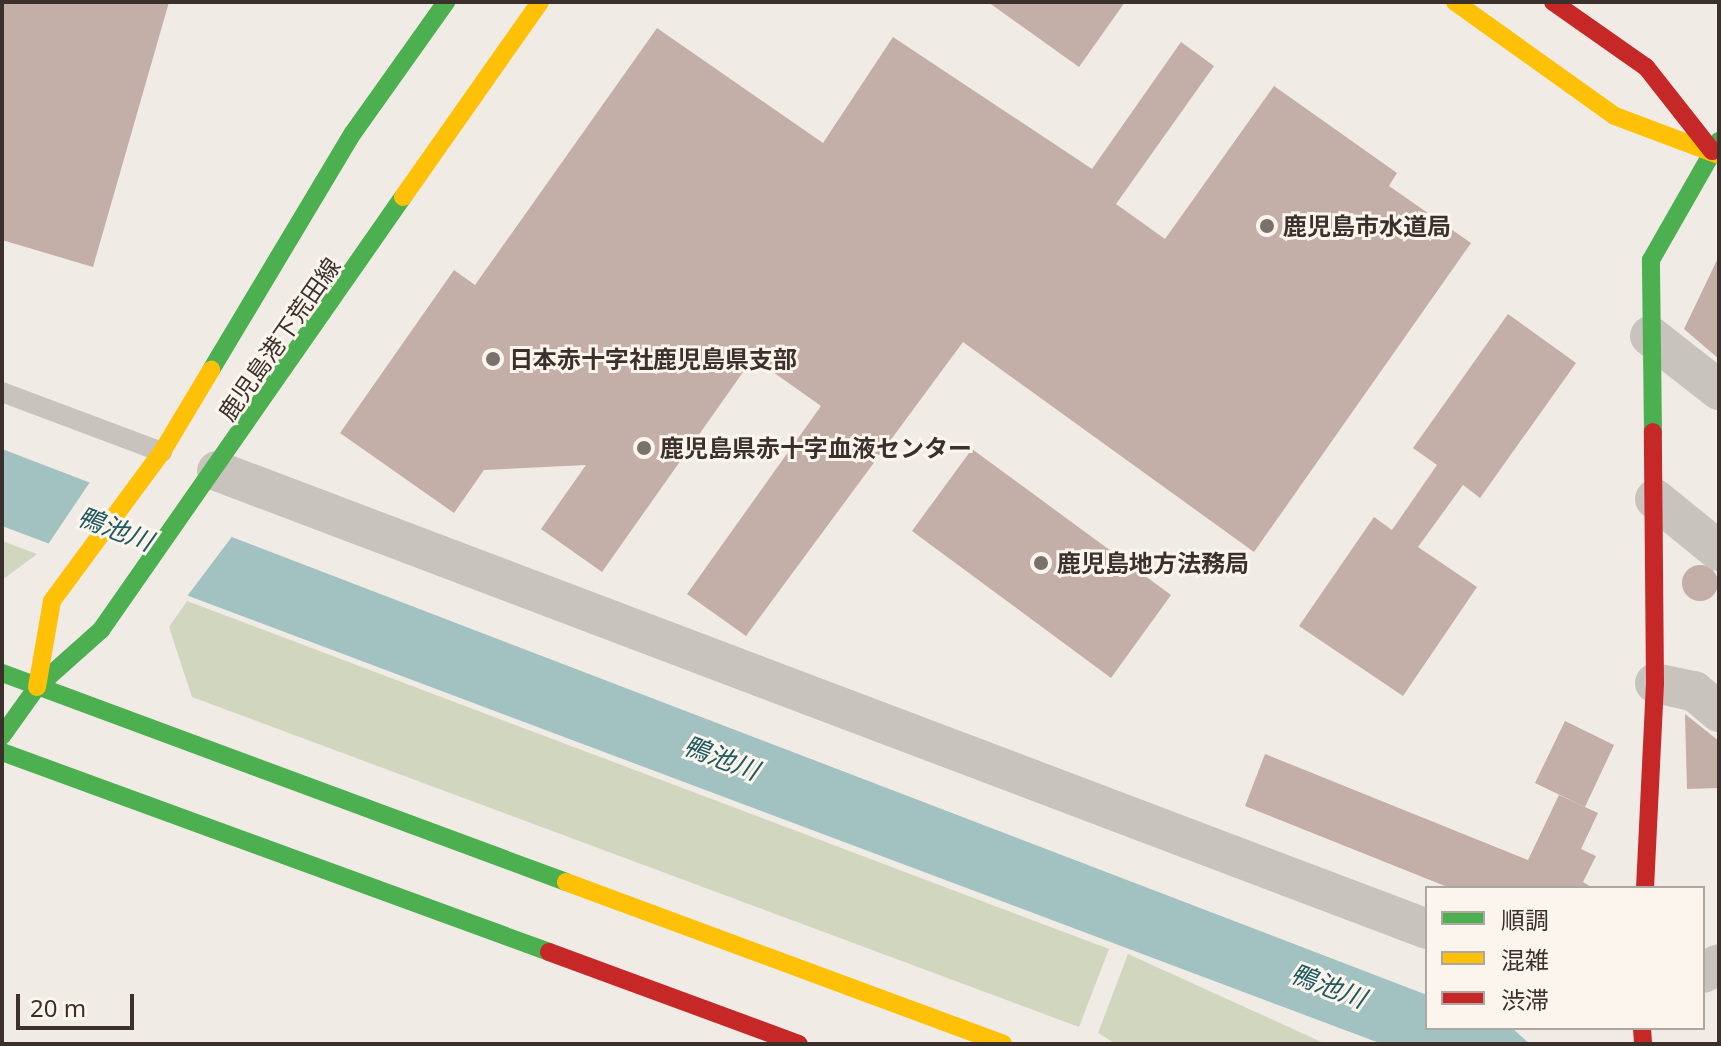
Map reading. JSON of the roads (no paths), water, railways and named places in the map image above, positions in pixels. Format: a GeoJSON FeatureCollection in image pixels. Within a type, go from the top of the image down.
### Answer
{"type":"FeatureCollection","features":[{"type":"Feature","properties":{"kind":"street","name":"鹿児島港下荒田線"},"geometry":{"type":"LineString","coordinates":[[37,687],[52,601],[162,452],[353,133],[446,2]]}},
{"type":"Feature","properties":{"kind":"street","name":"鹿児島港下荒田線"},"geometry":{"type":"LineString","coordinates":[[2,736],[37,687],[101,630],[217,471],[540,2]]}},
{"type":"Feature","properties":{"kind":"street"},"geometry":{"type":"LineString","coordinates":[[1455,2],[1615,116],[1717,149]]}},
{"type":"Feature","properties":{"kind":"street"},"geometry":{"type":"LineString","coordinates":[[1553,2],[1646,67],[1717,149]]}},
{"type":"Feature","properties":{"kind":"street"},"geometry":{"type":"LineString","coordinates":[[1645,886],[1655,683],[1651,260],[1717,149]]}},
{"type":"Feature","properties":{"kind":"street"},"geometry":{"type":"LineString","coordinates":[[1650,336],[1719,390]]}},
{"type":"Feature","properties":{"kind":"street"},"geometry":{"type":"LineString","coordinates":[[217,471],[1425,928]]}},
{"type":"Feature","properties":{"kind":"street"},"geometry":{"type":"LineString","coordinates":[[1655,499],[1719,551]]}},
{"type":"Feature","properties":{"kind":"street"},"geometry":{"type":"LineString","coordinates":[[2,673],[1003,1044]]}},
{"type":"Feature","properties":{"kind":"street"},"geometry":{"type":"LineString","coordinates":[[1655,683],[1694,691],[1719,712]]}},
{"type":"Feature","properties":{"kind":"street"},"geometry":{"type":"LineString","coordinates":[[2,752],[799,1044]]}},
{"type":"Feature","properties":{"kind":"lane"},"geometry":{"type":"LineString","coordinates":[[2,392],[162,452]]}},
{"type":"Feature","properties":{"kind":"water","name":"鴨池川"},"geometry":{"type":"Polygon","coordinates":[[[2,449],[1425,994],[1425,1030],[1514,1030],[1530,1044],[1382,1044],[2,526],[2,449]]]}},
{"type":"Feature","properties":{"kind":"place","name":"鹿児島市水道局"},"geometry":{"type":"Point","coordinates":[1267,226]}},
{"type":"Feature","properties":{"kind":"place","name":"日本赤十字社鹿児島県支部"},"geometry":{"type":"Point","coordinates":[493,359]}},
{"type":"Feature","properties":{"kind":"place","name":"鹿児島県赤十字血液センター"},"geometry":{"type":"Point","coordinates":[644,448]}},
{"type":"Feature","properties":{"kind":"place","name":"鹿児島地方法務局"},"geometry":{"type":"Point","coordinates":[1041,563]}}]}
